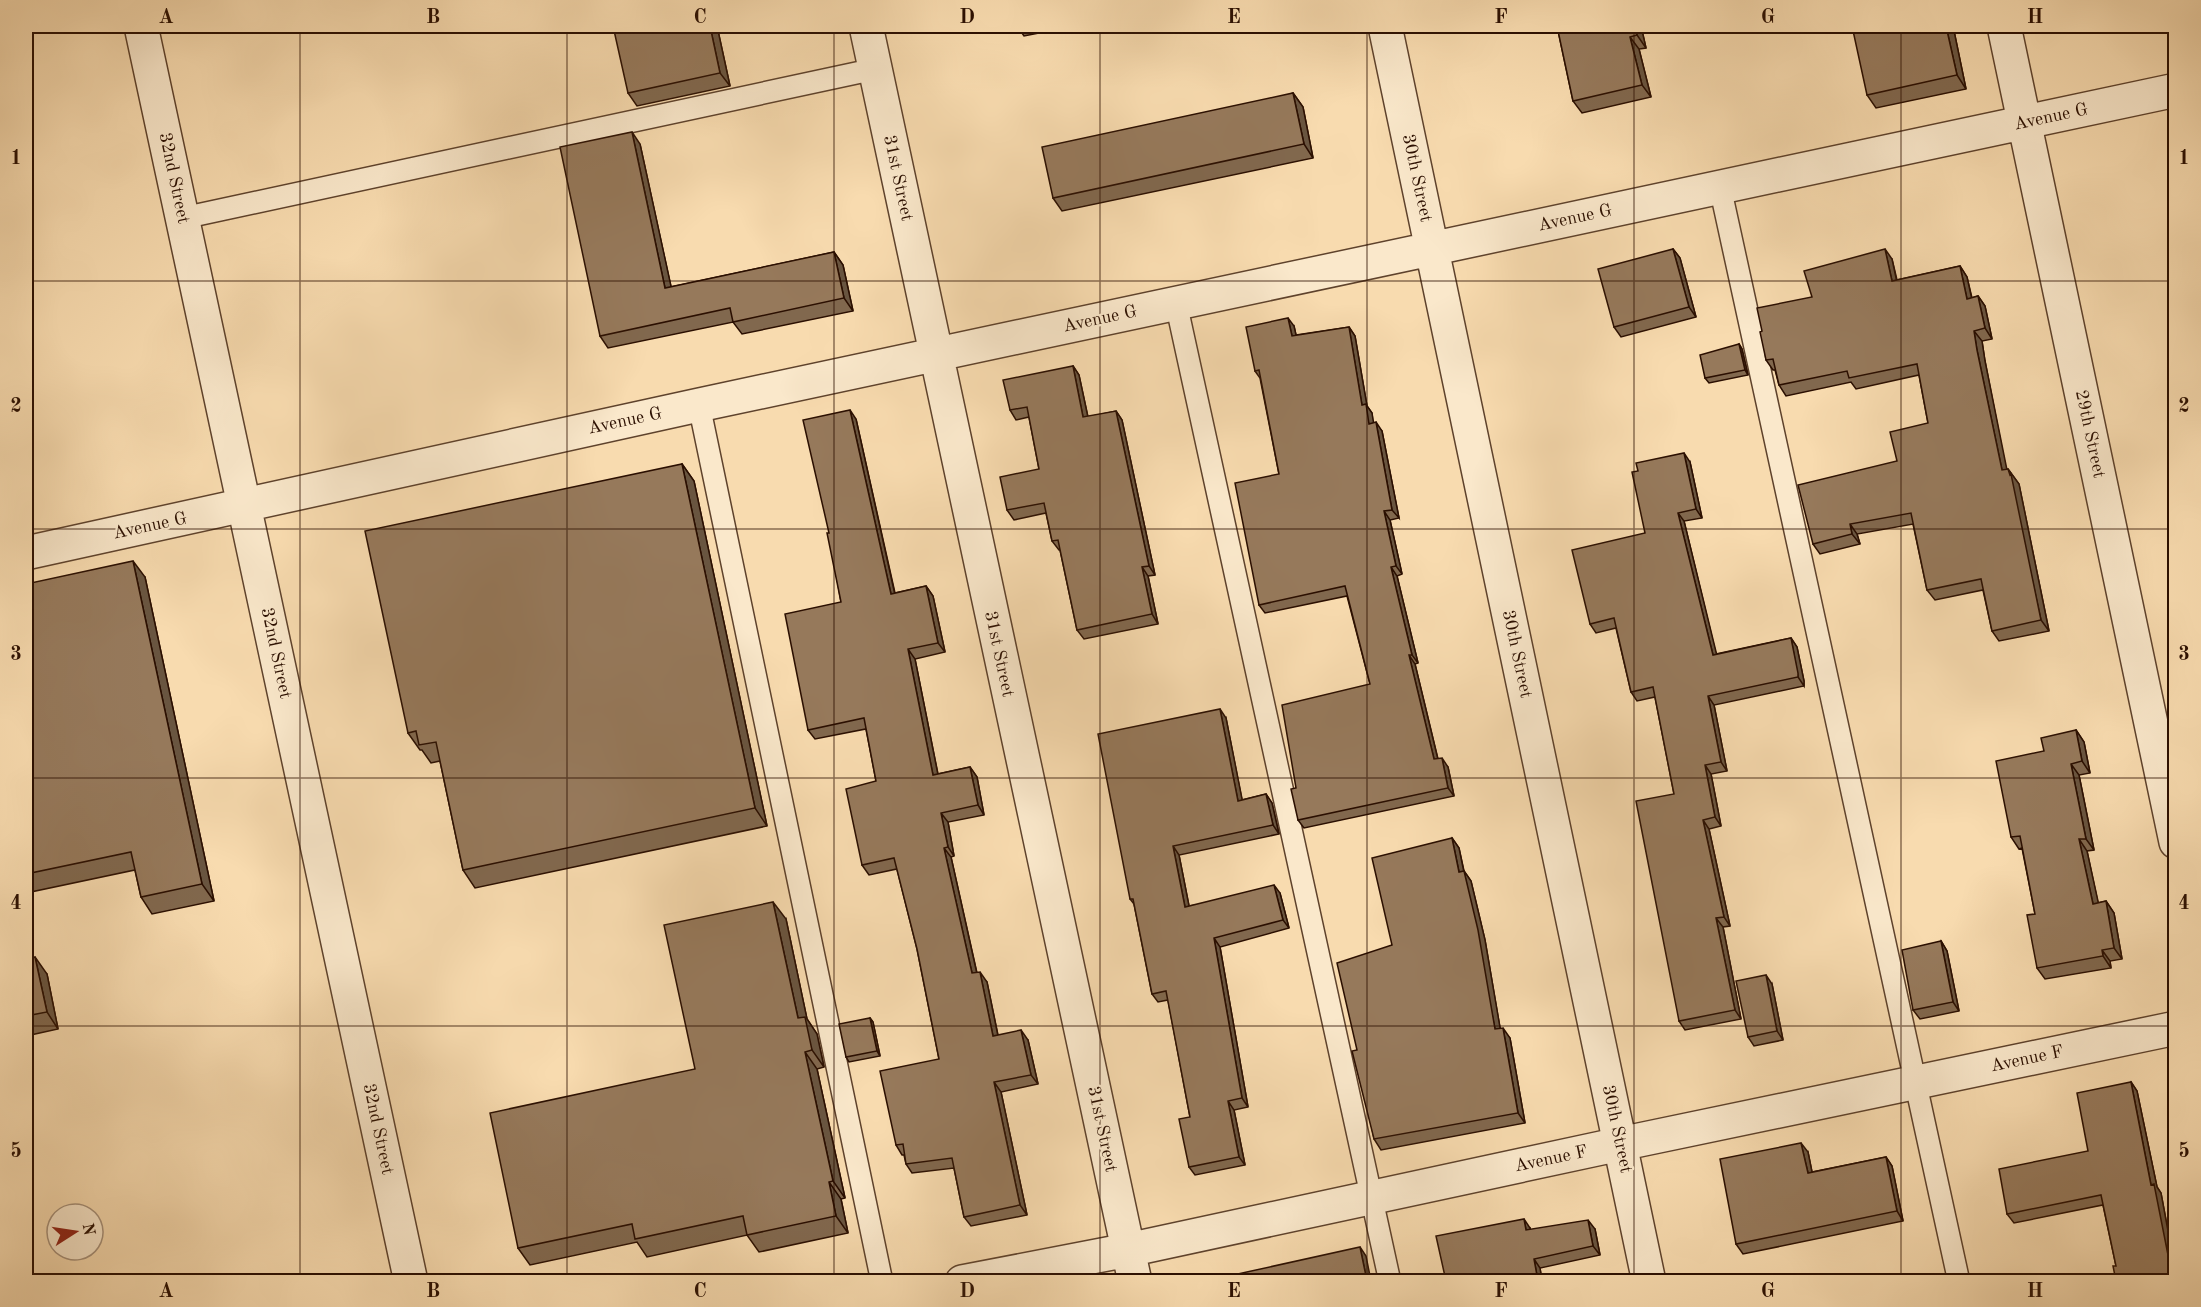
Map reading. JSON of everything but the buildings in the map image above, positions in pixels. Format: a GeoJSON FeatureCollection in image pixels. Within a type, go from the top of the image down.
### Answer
{"type":"FeatureCollection","features":[{"type":"Feature","properties":{"kind":"street","name":"32nd Street"},"geometry":{"type":"LineString","coordinates":[[141,26],[411,1281]]}},
{"type":"Feature","properties":{"kind":"street","name":"31st Street"},"geometry":{"type":"LineString","coordinates":[[866,26],[1135,1281]]}},
{"type":"Feature","properties":{"kind":"street","name":"30th Street"},"geometry":{"type":"LineString","coordinates":[[1385,26],[1649,1281]]}},
{"type":"Feature","properties":{"kind":"street","name":"29th Street"},"geometry":{"type":"LineString","coordinates":[[2004,26],[2175,842]]}},
{"type":"Feature","properties":{"kind":"street","name":"Avenue G"},"geometry":{"type":"LineString","coordinates":[[26,553],[699,405],[2175,90]]}},
{"type":"Feature","properties":{"kind":"street","name":"Avenue F"},"geometry":{"type":"LineString","coordinates":[[962,1281],[1128,1250],[2175,1028]]}},
{"type":"Feature","properties":{"kind":"lane"},"geometry":{"type":"LineString","coordinates":[[183,218],[875,69]]}},
{"type":"Feature","properties":{"kind":"lane"},"geometry":{"type":"LineString","coordinates":[[1720,188],[1959,1281]]}},
{"type":"Feature","properties":{"kind":"lane"},"geometry":{"type":"LineString","coordinates":[[1176,303],[1390,1281]]}},
{"type":"Feature","properties":{"kind":"lane"},"geometry":{"type":"LineString","coordinates":[[699,405],[882,1281]]}}]}
